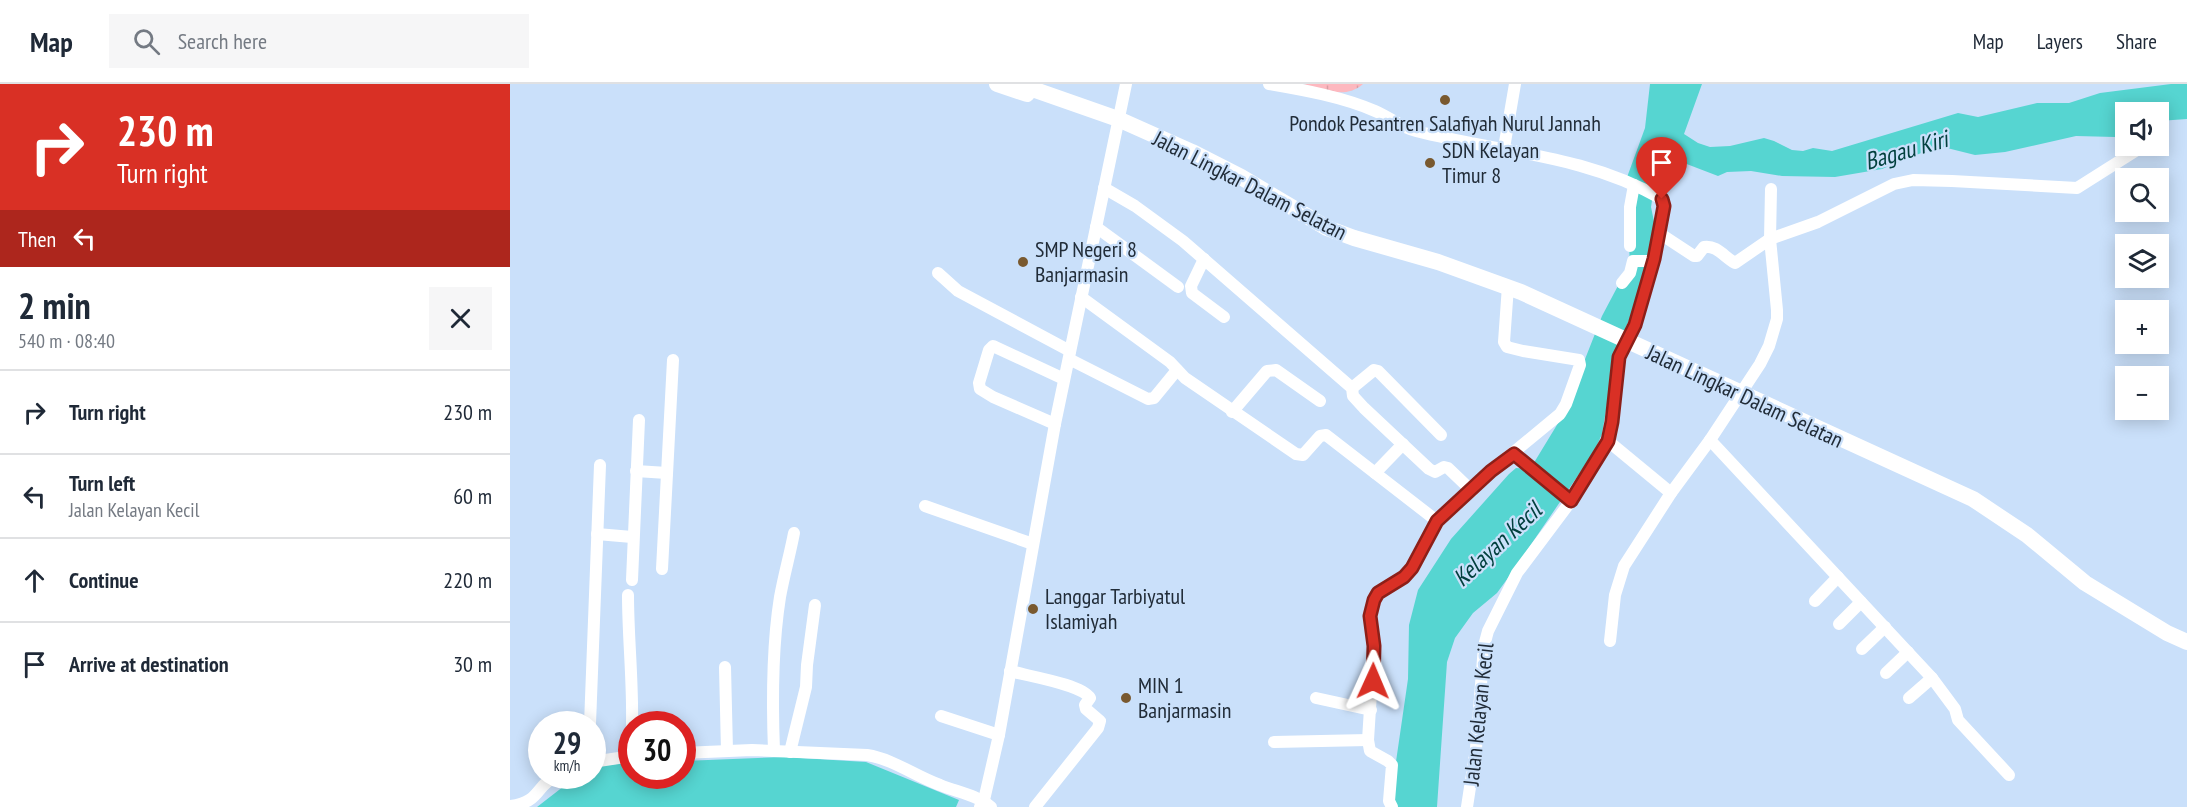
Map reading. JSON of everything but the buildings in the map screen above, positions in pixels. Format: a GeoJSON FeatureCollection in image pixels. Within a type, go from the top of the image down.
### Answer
{"type":"FeatureCollection","features":[{"type":"Feature","properties":{"kind":"main road","name":"Jalan Lingkar Dalam Selatan"},"geometry":{"type":"LineString","coordinates":[[997,84],[1112,123],[1118,119]]}},
{"type":"Feature","properties":{"kind":"main road","name":"Jalan Lingkar Dalam Selatan"},"geometry":{"type":"LineString","coordinates":[[1018,84],[1118,119],[1192,152],[1328,228],[1508,286],[1973,499],[2027,535],[2085,583],[2167,633],[2187,642]]}},
{"type":"Feature","properties":{"kind":"street"},"geometry":{"type":"LineString","coordinates":[[696,752],[774,751],[855,753],[874,756],[918,779],[985,805],[1055,424],[1126,84]]}},
{"type":"Feature","properties":{"kind":"street"},"geometry":{"type":"LineString","coordinates":[[1269,84],[1356,104],[1376,111],[1414,131],[1584,166],[1634,185],[1630,207],[1630,246]]}},
{"type":"Feature","properties":{"kind":"street"},"geometry":{"type":"LineString","coordinates":[[1504,148],[1515,84]]}},
{"type":"Feature","properties":{"kind":"street"},"geometry":{"type":"LineString","coordinates":[[1659,233],[1694,256],[1697,256],[1704,247],[1711,246],[1735,263],[1770,239],[1818,222],[1894,184],[1913,180],[2081,187],[2127,156]]}},
{"type":"Feature","properties":{"kind":"street","name":"Jalan Kelayan Kecil"},"geometry":{"type":"LineString","coordinates":[[1467,807],[1476,748],[1484,646],[1488,631],[1517,573],[1608,441],[1619,357],[1635,325],[1653,260],[1664,202],[1652,193],[1634,185]]}},
{"type":"Feature","properties":{"kind":"street"},"geometry":{"type":"LineString","coordinates":[[1104,188],[1135,206],[1184,241],[1352,388],[1353,396],[1430,469],[1438,472],[1446,467],[1472,491]]}},
{"type":"Feature","properties":{"kind":"street"},"geometry":{"type":"LineString","coordinates":[[1610,640],[1615,595],[1624,566],[1671,493],[1741,394],[1769,346],[1777,319],[1770,239],[1771,189]]}},
{"type":"Feature","properties":{"kind":"street"},"geometry":{"type":"LineString","coordinates":[[1096,227],[1178,287]]}},
{"type":"Feature","properties":{"kind":"street"},"geometry":{"type":"LineString","coordinates":[[1204,259],[1191,286],[1191,293],[1224,317]]}},
{"type":"Feature","properties":{"kind":"street"},"geometry":{"type":"LineString","coordinates":[[1622,283],[1630,273],[1633,261],[1653,260]]}},
{"type":"Feature","properties":{"kind":"street"},"geometry":{"type":"LineString","coordinates":[[938,273],[958,291],[1148,399],[1154,398],[1177,370]]}},
{"type":"Feature","properties":{"kind":"street"},"geometry":{"type":"LineString","coordinates":[[1392,807],[1389,801],[1392,765],[1370,751],[1368,740],[1374,646],[1370,616],[1374,600],[1378,593],[1404,577],[1412,568],[1437,521],[1491,471],[1519,458],[1563,411],[1581,363],[1579,360],[1541,352],[1523,351],[1505,345],[1508,286]]}},
{"type":"Feature","properties":{"kind":"street"},"geometry":{"type":"LineString","coordinates":[[1081,297],[1170,362],[1185,378],[1300,456],[1304,455],[1320,436],[1326,435],[1437,521]]}},
{"type":"Feature","properties":{"kind":"street"},"geometry":{"type":"LineString","coordinates":[[1055,424],[993,397],[980,389],[979,383],[989,350],[993,346],[1065,379]]}},
{"type":"Feature","properties":{"kind":"street"},"geometry":{"type":"LineString","coordinates":[[662,569],[673,360]]}},
{"type":"Feature","properties":{"kind":"street"},"geometry":{"type":"LineString","coordinates":[[1232,411],[1267,371],[1272,369],[1320,401]]}},
{"type":"Feature","properties":{"kind":"street"},"geometry":{"type":"LineString","coordinates":[[1352,388],[1374,370],[1378,371],[1441,435]]}},
{"type":"Feature","properties":{"kind":"street"},"geometry":{"type":"LineString","coordinates":[[632,580],[632,537],[639,420]]}},
{"type":"Feature","properties":{"kind":"street"},"geometry":{"type":"LineString","coordinates":[[1710,440],[1932,678],[1955,709],[1958,720],[2009,776]]}},
{"type":"Feature","properties":{"kind":"street"},"geometry":{"type":"LineString","coordinates":[[1608,441],[1671,493]]}},
{"type":"Feature","properties":{"kind":"street"},"geometry":{"type":"LineString","coordinates":[[1375,472],[1403,444]]}},
{"type":"Feature","properties":{"kind":"street"},"geometry":{"type":"LineString","coordinates":[[1519,458],[1569,500]]}},
{"type":"Feature","properties":{"kind":"street"},"geometry":{"type":"LineString","coordinates":[[591,711],[600,465]]}},
{"type":"Feature","properties":{"kind":"street"},"geometry":{"type":"LineString","coordinates":[[636,471],[667,473]]}},
{"type":"Feature","properties":{"kind":"street"},"geometry":{"type":"LineString","coordinates":[[924,506],[1033,544]]}},
{"type":"Feature","properties":{"kind":"street"},"geometry":{"type":"LineString","coordinates":[[774,751],[773,701],[777,625],[780,597],[794,533]]}},
{"type":"Feature","properties":{"kind":"street"},"geometry":{"type":"LineString","coordinates":[[597,534],[632,537]]}},
{"type":"Feature","properties":{"kind":"street"},"geometry":{"type":"LineString","coordinates":[[1815,600],[1838,578]]}},
{"type":"Feature","properties":{"kind":"street"},"geometry":{"type":"LineString","coordinates":[[628,595],[632,711]]}},
{"type":"Feature","properties":{"kind":"street"},"geometry":{"type":"LineString","coordinates":[[1839,624],[1861,602]]}},
{"type":"Feature","properties":{"kind":"street"},"geometry":{"type":"LineString","coordinates":[[790,752],[806,687],[815,605]]}},
{"type":"Feature","properties":{"kind":"street"},"geometry":{"type":"LineString","coordinates":[[1863,649],[1885,627]]}},
{"type":"Feature","properties":{"kind":"street"},"geometry":{"type":"LineString","coordinates":[[1886,673],[1908,652]]}},
{"type":"Feature","properties":{"kind":"street"},"geometry":{"type":"LineString","coordinates":[[725,667],[727,751]]}},
{"type":"Feature","properties":{"kind":"street"},"geometry":{"type":"LineString","coordinates":[[1010,671],[1070,687],[1087,694],[1090,698],[1085,708],[1100,721],[1098,728],[1035,807]]}},
{"type":"Feature","properties":{"kind":"street"},"geometry":{"type":"LineString","coordinates":[[1909,698],[1932,678]]}},
{"type":"Feature","properties":{"kind":"street"},"geometry":{"type":"LineString","coordinates":[[1316,698],[1371,710]]}},
{"type":"Feature","properties":{"kind":"street"},"geometry":{"type":"LineString","coordinates":[[940,716],[999,735]]}},
{"type":"Feature","properties":{"kind":"street"},"geometry":{"type":"LineString","coordinates":[[1274,742],[1368,740]]}},
{"type":"Feature","properties":{"kind":"street"},"geometry":{"type":"LineString","coordinates":[[510,806],[528,802],[540,789]]}},
{"type":"Feature","properties":{"kind":"green space"},"geometry":{"type":"Polygon","coordinates":[[[1303,84],[1363,84],[1349,91],[1334,92],[1303,84]]]}},
{"type":"Feature","properties":{"kind":"water"},"geometry":{"type":"Polygon","coordinates":[[[1650,84],[1702,84],[1684,134],[1698,143],[1710,147],[1730,146],[1764,138],[1792,150],[1803,151],[1813,148],[1832,151],[1958,113],[1978,117],[2037,103],[2069,103],[2100,93],[2187,84],[2187,119],[2169,120],[2169,102],[2115,102],[2115,137],[2076,136],[2005,152],[1975,155],[1943,147],[1931,149],[1882,169],[1835,177],[1782,176],[1751,171],[1727,172],[1718,176],[1671,158],[1658,162],[1651,207],[1657,236],[1640,294],[1616,351],[1602,434],[1594,452],[1513,571],[1497,593],[1473,613],[1455,638],[1447,662],[1437,807],[1394,807],[1391,796],[1408,679],[1409,625],[1418,590],[1451,539],[1509,474],[1516,468],[1528,469],[1535,461],[1563,415],[1602,316],[1630,263],[1627,213],[1631,191],[1626,180],[1645,128],[1650,84]]]}},
{"type":"Feature","properties":{"kind":"water"},"geometry":{"type":"Polygon","coordinates":[[[784,757],[866,762],[959,800],[956,807],[537,807],[560,789],[606,789],[606,765],[618,764],[618,789],[696,789],[696,760],[784,757]]]}},
{"type":"Feature","properties":{"kind":"place","name":"Pondok Pesantren Salafiyah Nurul Jannah"},"geometry":{"type":"Point","coordinates":[1445,100]}},
{"type":"Feature","properties":{"kind":"place","name":"SDN Kelayan Timur 8"},"geometry":{"type":"Point","coordinates":[1430,163]}},
{"type":"Feature","properties":{"kind":"place","name":"SMP Negeri 8 Banjarmasin"},"geometry":{"type":"Point","coordinates":[1023,262]}},
{"type":"Feature","properties":{"kind":"place","name":"Langgar Tarbiyatul Islamiyah"},"geometry":{"type":"Point","coordinates":[1033,609]}},
{"type":"Feature","properties":{"kind":"place","name":"MIN 1 Banjarmasin"},"geometry":{"type":"Point","coordinates":[1126,698]}},
{"type":"Feature","properties":{"kind":"route"},"geometry":{"type":"LineString","coordinates":[[1373,681],[1374,646],[1370,616],[1374,600],[1378,593],[1404,577],[1412,568],[1437,521],[1491,471],[1514,454],[1571,501],[1608,441],[1619,357],[1635,325],[1654,259],[1664,206],[1662,199]]}},
{"type":"Feature","properties":{"kind":"water label","name":"Bagau Kiri"},"geometry":{"type":"Point","coordinates":[1906,150]}},
{"type":"Feature","properties":{"kind":"water label","name":"Kelayan Kecil"},"geometry":{"type":"Point","coordinates":[1497,544]}}]}
